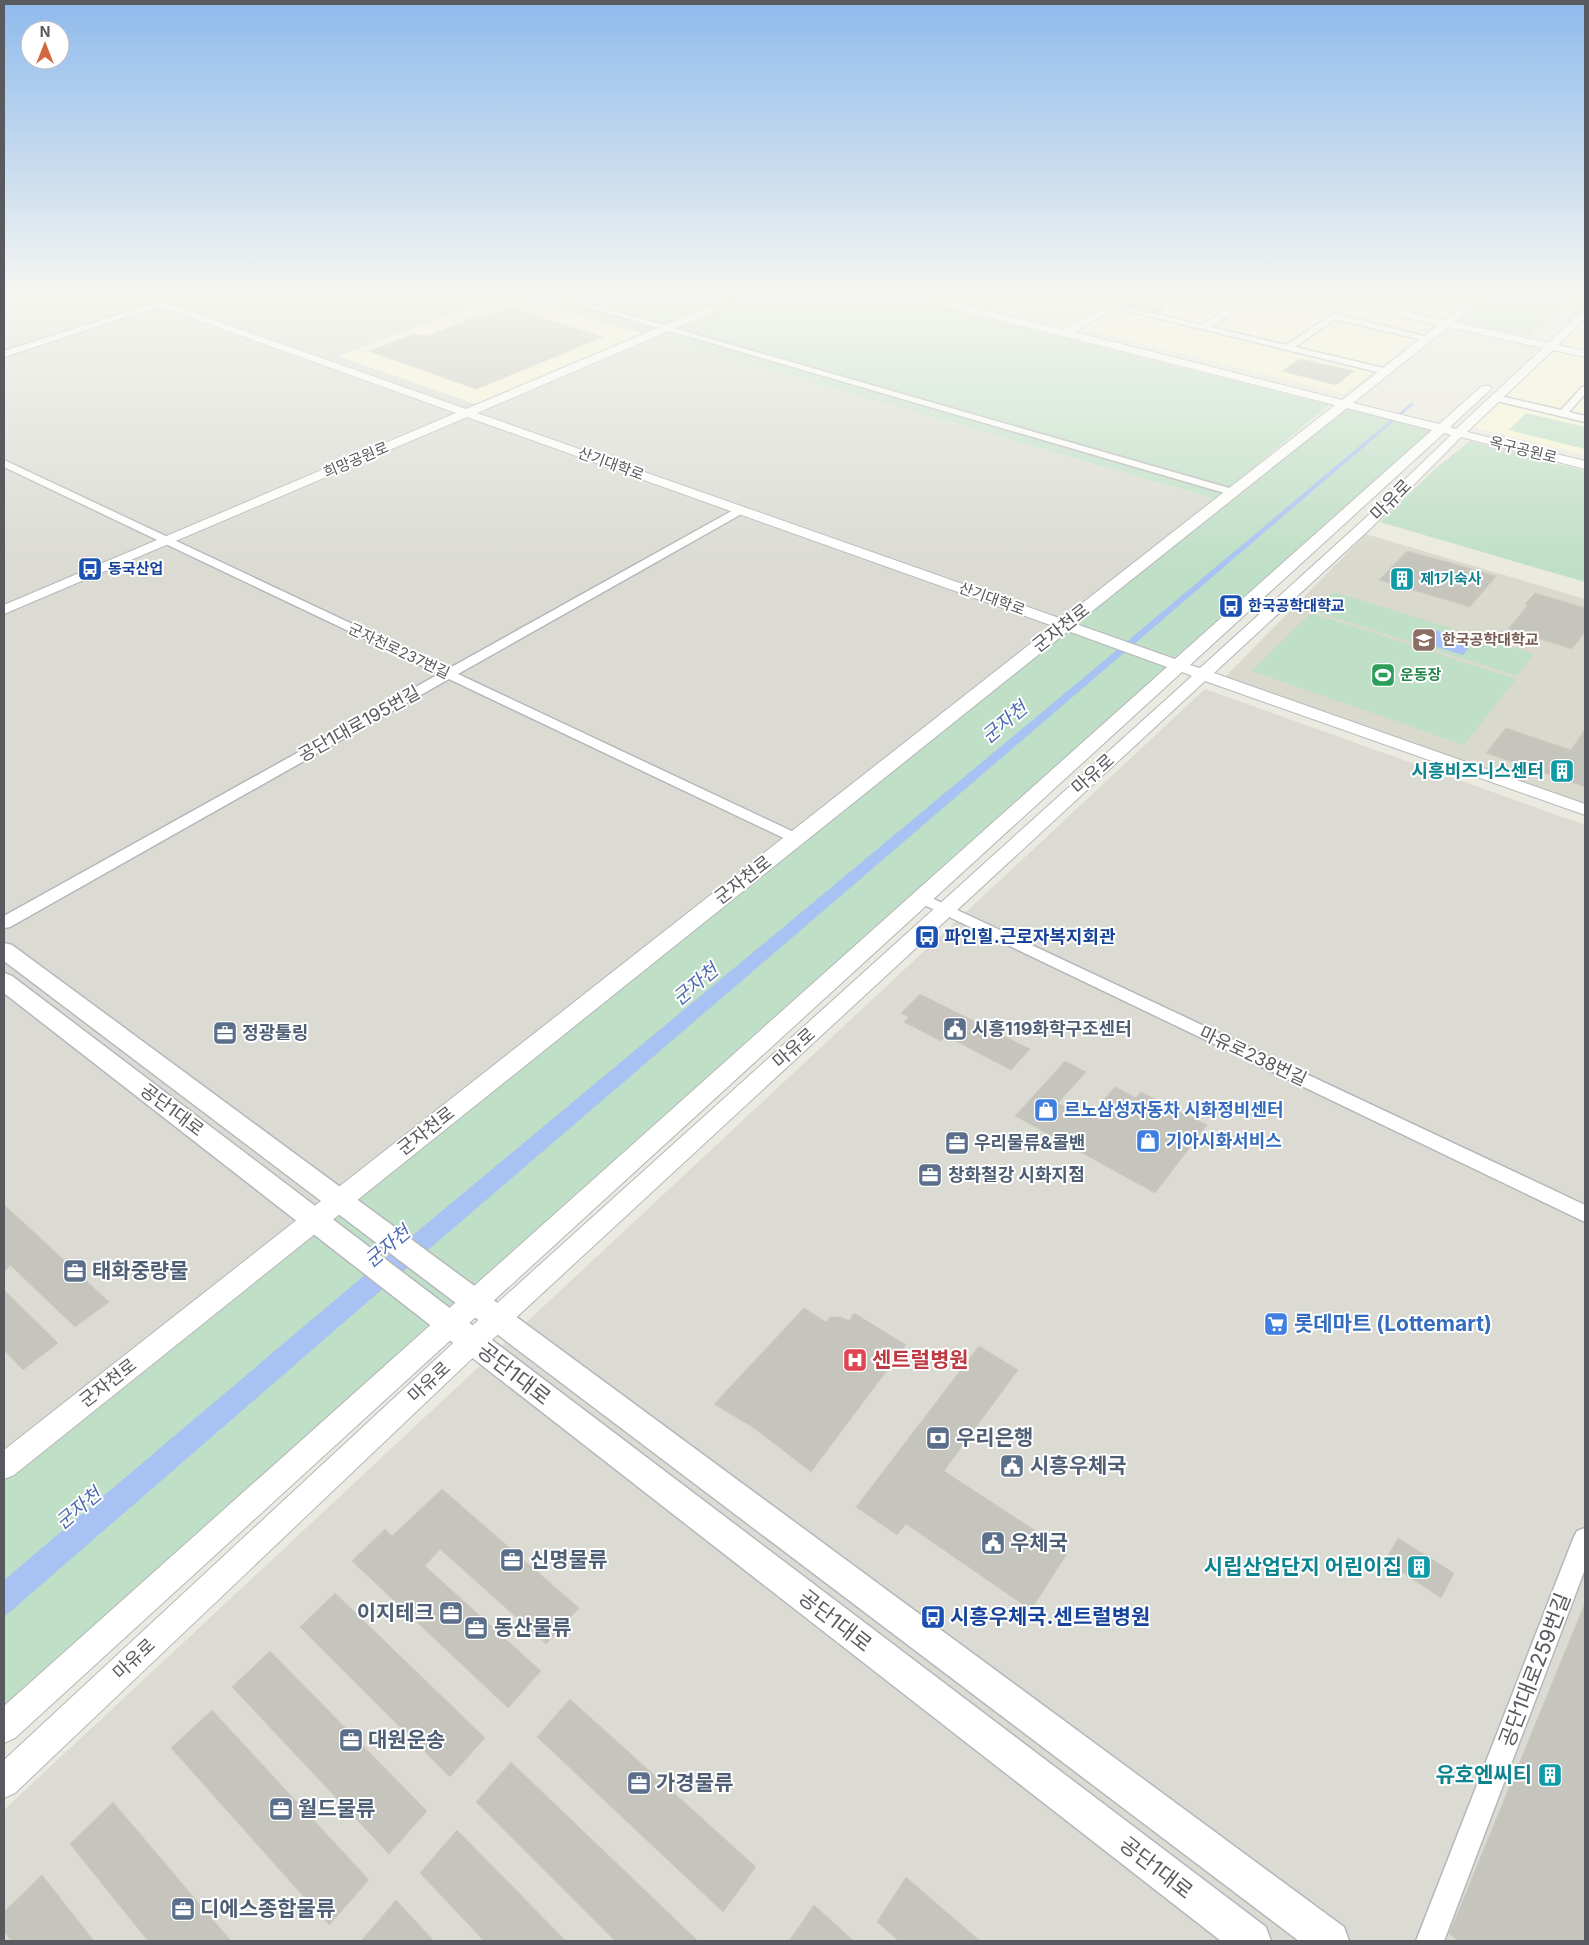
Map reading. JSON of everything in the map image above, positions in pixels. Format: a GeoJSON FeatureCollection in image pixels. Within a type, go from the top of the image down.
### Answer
{"type":"FeatureCollection","features":[{"type":"Feature","properties":{"kind":"main road"},"geometry":{"type":"LineString","coordinates":[[4,950],[443,1280],[1330,1941]]}},
{"type":"Feature","properties":{"kind":"main road","name":"공단1대로"},"geometry":{"type":"LineString","coordinates":[[4,981],[1252,1941]]}},
{"type":"Feature","properties":{"kind":"street","name":"산기대학로"},"geometry":{"type":"LineString","coordinates":[[388,385],[1179,666]]}},
{"type":"Feature","properties":{"kind":"street","name":"희망공원로"},"geometry":{"type":"LineString","coordinates":[[4,610],[533,385]]}},
{"type":"Feature","properties":{"kind":"street"},"geometry":{"type":"LineString","coordinates":[[862,385],[1232,492]]}},
{"type":"Feature","properties":{"kind":"street","name":"옥구공원로"},"geometry":{"type":"LineString","coordinates":[[1283,385],[1347,401],[1382,407],[1419,420]]}},
{"type":"Feature","properties":{"kind":"street","name":"군자천로"},"geometry":{"type":"LineString","coordinates":[[4,1466],[1368,385]]}},
{"type":"Feature","properties":{"kind":"street","name":"마유로"},"geometry":{"type":"LineString","coordinates":[[4,1782],[461,1333],[945,910],[1366,525],[1491,385]]}},
{"type":"Feature","properties":{"kind":"street","name":"마유로"},"geometry":{"type":"LineString","coordinates":[[4,1727],[461,1333],[921,898],[1179,666],[1452,428],[1496,398],[1510,385]]}},
{"type":"Feature","properties":{"kind":"street"},"geometry":{"type":"LineString","coordinates":[[1563,414],[1585,389]]}},
{"type":"Feature","properties":{"kind":"street"},"geometry":{"type":"LineString","coordinates":[[1496,398],[1585,419]]}},
{"type":"Feature","properties":{"kind":"street","name":"옥구공원로"},"geometry":{"type":"LineString","coordinates":[[1347,401],[1367,409],[1585,457]]}},
{"type":"Feature","properties":{"kind":"street","name":"옥구공원로"},"geometry":{"type":"LineString","coordinates":[[1452,428],[1585,465]]}},
{"type":"Feature","properties":{"kind":"street","name":"군자천로237번길"},"geometry":{"type":"LineString","coordinates":[[4,463],[795,838]]}},
{"type":"Feature","properties":{"kind":"street","name":"공단1대로195번길"},"geometry":{"type":"LineString","coordinates":[[4,923],[741,510]]}},
{"type":"Feature","properties":{"kind":"street"},"geometry":{"type":"LineString","coordinates":[[1179,666],[1585,810]]}},
{"type":"Feature","properties":{"kind":"street","name":"마유로238번길"},"geometry":{"type":"LineString","coordinates":[[921,898],[1585,1214]]}},
{"type":"Feature","properties":{"kind":"street","name":"공단1대로259번길"},"geometry":{"type":"LineString","coordinates":[[1430,1941],[1585,1539]]}},
{"type":"Feature","properties":{"kind":"shaded area"},"geometry":{"type":"Polygon","coordinates":[[[4,385],[420,385],[475,404],[520,385],[820,385],[1215,499],[4,1459],[4,385]]]}},
{"type":"Feature","properties":{"kind":"shaded area"},"geometry":{"type":"Polygon","coordinates":[[[420,385],[520,385],[475,404],[420,385]]]}},
{"type":"Feature","properties":{"kind":"shaded area"},"geometry":{"type":"Polygon","coordinates":[[[820,385],[1249,385],[1329,405],[1215,499],[820,385]]]}},
{"type":"Feature","properties":{"kind":"shaded area"},"geometry":{"type":"Polygon","coordinates":[[[1308,385],[1357,385],[1345,394],[1308,385]]]}},
{"type":"Feature","properties":{"kind":"shaded area"},"geometry":{"type":"Polygon","coordinates":[[[1518,385],[1585,385],[1585,455],[1473,427],[1518,385]]]}},
{"type":"Feature","properties":{"kind":"shaded area"},"geometry":{"type":"Polygon","coordinates":[[[1344,404],[1440,429],[4,1729],[4,1466],[1344,404]]]}},
{"type":"Feature","properties":{"kind":"shaded area"},"geometry":{"type":"Polygon","coordinates":[[[1526,413],[1585,427],[1585,449],[1509,430],[1526,413]]]}},
{"type":"Feature","properties":{"kind":"shaded area"},"geometry":{"type":"Polygon","coordinates":[[[1470,441],[1585,471],[1585,582],[1380,522],[1435,469],[1470,441]]]}},
{"type":"Feature","properties":{"kind":"shaded area","name":"한국공학대학교"},"geometry":{"type":"Polygon","coordinates":[[[1366,534],[1585,599],[1585,806],[1222,680],[1366,534]]]}},
{"type":"Feature","properties":{"kind":"shaded area"},"geometry":{"type":"Polygon","coordinates":[[[1334,592],[1534,654],[1517,676],[1314,611],[1334,592]]]}},
{"type":"Feature","properties":{"kind":"shaded area","name":"운동장"},"geometry":{"type":"Polygon","coordinates":[[[1311,613],[1516,679],[1464,745],[1252,671],[1311,613]]]}},
{"type":"Feature","properties":{"kind":"shaded area"},"geometry":{"type":"Polygon","coordinates":[[[1205,689],[1585,825],[1585,1941],[4,1941],[4,1810],[1205,689]]]}},
{"type":"Feature","properties":{"kind":"water"},"geometry":{"type":"Polygon","coordinates":[[[1411,403],[1414,404],[372,1298],[4,1617],[4,1580],[354,1284],[1411,403]]]}},
{"type":"Feature","properties":{"kind":"water"},"geometry":{"type":"Polygon","coordinates":[[[1435,630],[1473,642],[1463,655],[1424,643],[1435,630]]]}},
{"type":"Feature","properties":{"kind":"building"},"geometry":{"type":"Polygon","coordinates":[[[464,385],[486,385],[476,389],[464,385]]]}},
{"type":"Feature","properties":{"kind":"building","name":"제1기숙사"},"geometry":{"type":"Polygon","coordinates":[[[1407,551],[1496,576],[1470,607],[1379,580],[1407,551]]]}},
{"type":"Feature","properties":{"kind":"building"},"geometry":{"type":"Polygon","coordinates":[[[1535,593],[1585,608],[1585,632],[1572,649],[1508,629],[1528,605],[1525,604],[1535,593]]]}},
{"type":"Feature","properties":{"kind":"building","name":"시흥비즈니스센터"},"geometry":{"type":"Polygon","coordinates":[[[1506,728],[1571,750],[1585,729],[1585,787],[1486,753],[1506,728]]]}},
{"type":"Feature","properties":{"kind":"building","name":"시흥119화학구조센터"},"geometry":{"type":"Polygon","coordinates":[[[920,994],[1030,1049],[1011,1070],[946,1036],[941,1041],[904,1022],[909,1017],[901,1013],[920,994]]]}},
{"type":"Feature","properties":{"kind":"building"},"geometry":{"type":"Polygon","coordinates":[[[1065,1061],[1086,1072],[1058,1103],[1087,1118],[1115,1087],[1136,1098],[1141,1092],[1207,1125],[1155,1193],[1015,1116],[1065,1061]]]}},
{"type":"Feature","properties":{"kind":"building"},"geometry":{"type":"Polygon","coordinates":[[[4,1205],[109,1302],[75,1327],[10,1265],[4,1272],[4,1205]]]}},
{"type":"Feature","properties":{"kind":"building"},"geometry":{"type":"Polygon","coordinates":[[[4,1290],[58,1343],[23,1370],[4,1350],[4,1290]]]}},
{"type":"Feature","properties":{"kind":"building"},"geometry":{"type":"Polygon","coordinates":[[[804,1308],[826,1322],[830,1317],[841,1317],[849,1321],[854,1313],[906,1345],[811,1472],[754,1428],[714,1404],[804,1308]]]}},
{"type":"Feature","properties":{"kind":"building"},"geometry":{"type":"Polygon","coordinates":[[[979,1346],[1018,1370],[944,1471],[1068,1552],[1031,1610],[906,1524],[897,1535],[856,1507],[979,1346]]]}},
{"type":"Feature","properties":{"kind":"building"},"geometry":{"type":"Polygon","coordinates":[[[442,1489],[579,1608],[546,1644],[440,1549],[425,1566],[541,1671],[508,1708],[352,1561],[385,1529],[392,1536],[442,1489]]]}},
{"type":"Feature","properties":{"kind":"building","name":"시립산업단지 어린이집"},"geometry":{"type":"Polygon","coordinates":[[[1398,1538],[1454,1573],[1441,1598],[1385,1561],[1398,1538]]]}},
{"type":"Feature","properties":{"kind":"building"},"geometry":{"type":"Polygon","coordinates":[[[335,1593],[485,1738],[450,1777],[300,1627],[335,1593]]]}},
{"type":"Feature","properties":{"kind":"building","name":"유호엔씨티"},"geometry":{"type":"Polygon","coordinates":[[[1585,1603],[1585,1941],[1459,1941],[1449,1934],[1585,1603]]]}},
{"type":"Feature","properties":{"kind":"building"},"geometry":{"type":"Polygon","coordinates":[[[270,1651],[427,1811],[389,1854],[232,1687],[270,1651]]]}},
{"type":"Feature","properties":{"kind":"building"},"geometry":{"type":"Polygon","coordinates":[[[570,1699],[756,1867],[723,1912],[537,1737],[570,1699]]]}},
{"type":"Feature","properties":{"kind":"building"},"geometry":{"type":"Polygon","coordinates":[[[212,1710],[369,1880],[329,1925],[171,1748],[212,1710]]]}},
{"type":"Feature","properties":{"kind":"building"},"geometry":{"type":"Polygon","coordinates":[[[511,1762],[698,1941],[615,1941],[476,1802],[511,1762]]]}},
{"type":"Feature","properties":{"kind":"building"},"geometry":{"type":"Polygon","coordinates":[[[113,1802],[231,1941],[148,1941],[70,1844],[113,1802]]]}},
{"type":"Feature","properties":{"kind":"building"},"geometry":{"type":"Polygon","coordinates":[[[457,1830],[566,1941],[484,1941],[420,1873],[457,1830]]]}},
{"type":"Feature","properties":{"kind":"building"},"geometry":{"type":"Polygon","coordinates":[[[42,1875],[94,1941],[11,1941],[4,1931],[4,1912],[42,1875]]]}},
{"type":"Feature","properties":{"kind":"building"},"geometry":{"type":"Polygon","coordinates":[[[906,1877],[980,1941],[899,1941],[877,1922],[906,1877]]]}},
{"type":"Feature","properties":{"kind":"building"},"geometry":{"type":"Polygon","coordinates":[[[396,1900],[434,1941],[361,1941],[396,1900]]]}},
{"type":"Feature","properties":{"kind":"building"},"geometry":{"type":"Polygon","coordinates":[[[814,1905],[854,1941],[789,1941],[814,1905]]]}},
{"type":"Feature","properties":{"kind":"place","name":"동국산업"},"geometry":{"type":"Point","coordinates":[90,569]}},
{"type":"Feature","properties":{"kind":"place","name":"제1기숙사"},"geometry":{"type":"Point","coordinates":[1402,579]}},
{"type":"Feature","properties":{"kind":"place","name":"한국공학대햑교"},"geometry":{"type":"Point","coordinates":[1231,606]}},
{"type":"Feature","properties":{"kind":"place","name":"한국공학대학교"},"geometry":{"type":"Point","coordinates":[1424,640]}},
{"type":"Feature","properties":{"kind":"place","name":"운동장"},"geometry":{"type":"Point","coordinates":[1383,675]}},
{"type":"Feature","properties":{"kind":"place","name":"시흥비즈니스센터"},"geometry":{"type":"Point","coordinates":[1562,771]}},
{"type":"Feature","properties":{"kind":"place","name":"파인힐.근로자복지회관"},"geometry":{"type":"Point","coordinates":[927,937]}},
{"type":"Feature","properties":{"kind":"place","name":"시흥119화학구조센터"},"geometry":{"type":"Point","coordinates":[955,1029]}},
{"type":"Feature","properties":{"kind":"place","name":"정광툴링"},"geometry":{"type":"Point","coordinates":[225,1033]}},
{"type":"Feature","properties":{"kind":"place","name":"르노삼성자동차 시화정비센터"},"geometry":{"type":"Point","coordinates":[1046,1110]}},
{"type":"Feature","properties":{"kind":"place","name":"기아시화서비스"},"geometry":{"type":"Point","coordinates":[1148,1141]}},
{"type":"Feature","properties":{"kind":"place","name":"우리물류&콜밴"},"geometry":{"type":"Point","coordinates":[957,1143]}},
{"type":"Feature","properties":{"kind":"place","name":"창화철강 시화지점"},"geometry":{"type":"Point","coordinates":[930,1175]}},
{"type":"Feature","properties":{"kind":"place","name":"태화중량물"},"geometry":{"type":"Point","coordinates":[75,1271]}},
{"type":"Feature","properties":{"kind":"place","name":"롯데마트 (Lottemart)"},"geometry":{"type":"Point","coordinates":[1276,1324]}},
{"type":"Feature","properties":{"kind":"place","name":"센트럴병원"},"geometry":{"type":"Point","coordinates":[855,1360]}},
{"type":"Feature","properties":{"kind":"place","name":"우리은행"},"geometry":{"type":"Point","coordinates":[938,1438]}},
{"type":"Feature","properties":{"kind":"place","name":"시흥우체국"},"geometry":{"type":"Point","coordinates":[1012,1466]}},
{"type":"Feature","properties":{"kind":"place","name":"우체국"},"geometry":{"type":"Point","coordinates":[993,1543]}},
{"type":"Feature","properties":{"kind":"place","name":"신명물류"},"geometry":{"type":"Point","coordinates":[512,1560]}},
{"type":"Feature","properties":{"kind":"place","name":"시립산업단지 어린이집"},"geometry":{"type":"Point","coordinates":[1419,1567]}},
{"type":"Feature","properties":{"kind":"place","name":"이지테크"},"geometry":{"type":"Point","coordinates":[451,1613]}},
{"type":"Feature","properties":{"kind":"place","name":"시흥우체국.센트럴병원"},"geometry":{"type":"Point","coordinates":[933,1617]}},
{"type":"Feature","properties":{"kind":"place","name":"동산물류"},"geometry":{"type":"Point","coordinates":[476,1628]}},
{"type":"Feature","properties":{"kind":"place","name":"대원운송"},"geometry":{"type":"Point","coordinates":[351,1740]}},
{"type":"Feature","properties":{"kind":"place","name":"유호엔씨티"},"geometry":{"type":"Point","coordinates":[1550,1775]}},
{"type":"Feature","properties":{"kind":"place","name":"가경물류"},"geometry":{"type":"Point","coordinates":[639,1783]}},
{"type":"Feature","properties":{"kind":"place","name":"월드물류"},"geometry":{"type":"Point","coordinates":[281,1809]}},
{"type":"Feature","properties":{"kind":"place","name":"디에스종합물류"},"geometry":{"type":"Point","coordinates":[183,1909]}},
{"type":"Feature","properties":{"kind":"water label","name":"군자천"},"geometry":{"type":"Point","coordinates":[1004,722]}},
{"type":"Feature","properties":{"kind":"water label","name":"군자천"},"geometry":{"type":"Point","coordinates":[695,984]}},
{"type":"Feature","properties":{"kind":"water label","name":"군자천"},"geometry":{"type":"Point","coordinates":[387,1246]}},
{"type":"Feature","properties":{"kind":"water label","name":"군자천"},"geometry":{"type":"Point","coordinates":[78,1508]}}]}
